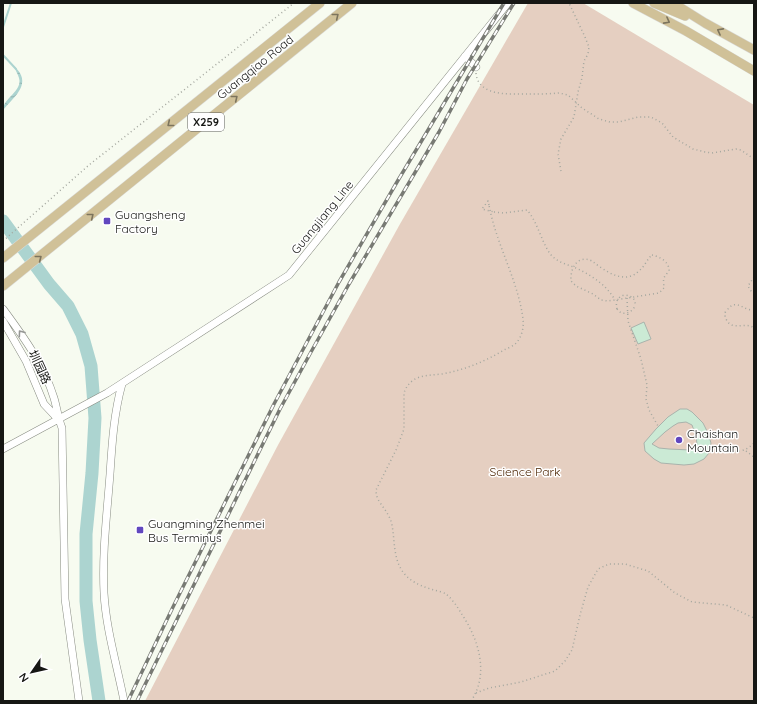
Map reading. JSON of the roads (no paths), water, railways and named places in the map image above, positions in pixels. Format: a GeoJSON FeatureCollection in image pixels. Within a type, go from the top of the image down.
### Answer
{"type":"FeatureCollection","features":[{"type":"Feature","properties":{"kind":"main road","name":"Guangqiao Road"},"geometry":{"type":"LineString","coordinates":[[3,258],[320,3]]}},
{"type":"Feature","properties":{"kind":"main road","name":"Guangqiao Road"},"geometry":{"type":"LineString","coordinates":[[3,286],[352,3]]}},
{"type":"Feature","properties":{"kind":"main road"},"geometry":{"type":"LineString","coordinates":[[633,3],[686,31],[754,71]]}},
{"type":"Feature","properties":{"kind":"main road"},"geometry":{"type":"LineString","coordinates":[[654,3],[705,23]]}},
{"type":"Feature","properties":{"kind":"main road"},"geometry":{"type":"LineString","coordinates":[[673,3],[705,23],[754,50]]}},
{"type":"Feature","properties":{"kind":"street","name":"Guangjiang Line"},"geometry":{"type":"LineString","coordinates":[[59,420],[122,384],[289,275],[508,3]]}},
{"type":"Feature","properties":{"kind":"street"},"geometry":{"type":"LineString","coordinates":[[465,56],[476,67]]}},
{"type":"Feature","properties":{"kind":"street"},"geometry":{"type":"LineString","coordinates":[[3,309],[25,339],[37,360],[54,398],[62,428],[65,599],[79,701]]}},
{"type":"Feature","properties":{"kind":"street","name":"圳园路"},"geometry":{"type":"LineString","coordinates":[[3,321],[26,361],[44,404],[59,420]]}},
{"type":"Feature","properties":{"kind":"street"},"geometry":{"type":"LineString","coordinates":[[122,384],[115,416],[104,547],[104,599],[109,631],[124,701]]}},
{"type":"Feature","properties":{"kind":"street"},"geometry":{"type":"LineString","coordinates":[[3,449],[59,420]]}},
{"type":"Feature","properties":{"kind":"water"},"geometry":{"type":"Polygon","coordinates":[[[14,66],[22,78],[22,84],[17,94],[3,110],[6,102],[16,91],[19,83],[19,76],[14,66]]]}},
{"type":"Feature","properties":{"kind":"waterway"},"geometry":{"type":"LineString","coordinates":[[3,27],[11,3]]}},
{"type":"Feature","properties":{"kind":"waterway"},"geometry":{"type":"LineString","coordinates":[[3,55],[16,69]]}},
{"type":"Feature","properties":{"kind":"waterway"},"geometry":{"type":"LineString","coordinates":[[3,221],[49,284],[68,306],[82,334],[91,366],[95,418],[92,473],[86,534],[86,601],[99,701]]}},
{"type":"Feature","properties":{"kind":"railway"},"geometry":{"type":"LineString","coordinates":[[128,701],[274,404],[339,282],[504,3]]}},
{"type":"Feature","properties":{"kind":"railway"},"geometry":{"type":"LineString","coordinates":[[137,701],[280,409],[349,284],[439,132],[467,79],[514,3]]}},
{"type":"Feature","properties":{"kind":"place","name":"Guangsheng Factory"},"geometry":{"type":"Point","coordinates":[107,221]}},
{"type":"Feature","properties":{"kind":"place","name":"Chaishan Mountain"},"geometry":{"type":"Point","coordinates":[679,440]}},
{"type":"Feature","properties":{"kind":"place","name":"Guangming Zhenmei Bus Terminus"},"geometry":{"type":"Point","coordinates":[140,530]}},
{"type":"Feature","properties":{"kind":"park label","name":"Science Park"},"geometry":{"type":"Point","coordinates":[525,471]}}]}
